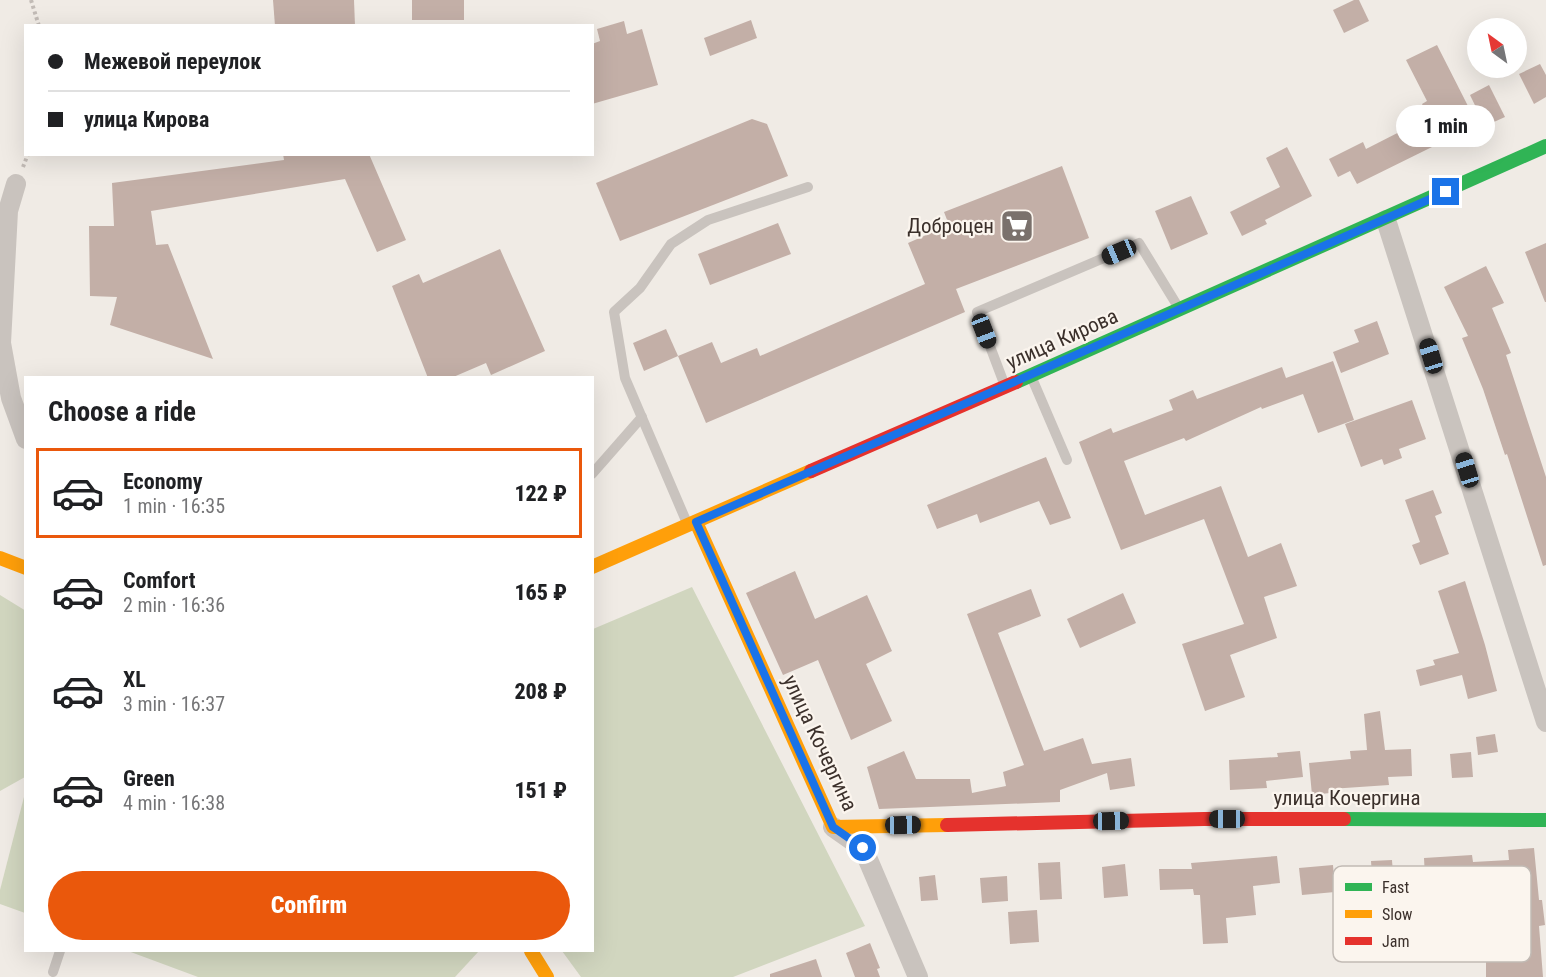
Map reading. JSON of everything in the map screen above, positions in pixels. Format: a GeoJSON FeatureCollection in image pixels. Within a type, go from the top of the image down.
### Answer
{"type":"FeatureCollection","features":[{"type":"Feature","properties":{"kind":"main road","name":"улица Кирова"},"geometry":{"type":"LineString","coordinates":[[594,566],[1386,220],[1546,146]]}},
{"type":"Feature","properties":{"kind":"main road","name":"улица Кочергина"},"geometry":{"type":"LineString","coordinates":[[692,524],[833,827],[1204,819],[1546,820]]}},
{"type":"Feature","properties":{"kind":"main road"},"geometry":{"type":"LineString","coordinates":[[0,558],[24,567]]}},
{"type":"Feature","properties":{"kind":"main road"},"geometry":{"type":"LineString","coordinates":[[532,952],[547,977]]}},
{"type":"Feature","properties":{"kind":"street"},"geometry":{"type":"LineString","coordinates":[[16,184],[8,212],[1,343],[10,398],[24,433]]}},
{"type":"Feature","properties":{"kind":"street"},"geometry":{"type":"LineString","coordinates":[[1386,220],[1546,722]]}},
{"type":"Feature","properties":{"kind":"street"},"geometry":{"type":"LineString","coordinates":[[833,827],[863,848],[918,977]]}},
{"type":"Feature","properties":{"kind":"lane"},"geometry":{"type":"LineString","coordinates":[[692,524],[625,378],[614,312],[640,288],[671,244],[708,220],[808,187]]}},
{"type":"Feature","properties":{"kind":"lane"},"geometry":{"type":"LineString","coordinates":[[1006,387],[977,312],[1139,243],[1180,310]]}},
{"type":"Feature","properties":{"kind":"lane"},"geometry":{"type":"LineString","coordinates":[[1031,376],[1067,460]]}},
{"type":"Feature","properties":{"kind":"lane"},"geometry":{"type":"LineString","coordinates":[[594,472],[642,417]]}},
{"type":"Feature","properties":{"kind":"lane"},"geometry":{"type":"LineString","coordinates":[[53,972],[60,952]]}},
{"type":"Feature","properties":{"kind":"path"},"geometry":{"type":"LineString","coordinates":[[31,0],[38,24]]}},
{"type":"Feature","properties":{"kind":"green space"},"geometry":{"type":"Polygon","coordinates":[[[692,587],[865,926],[733,977],[581,977],[563,952],[594,952],[594,629],[692,587]]]}},
{"type":"Feature","properties":{"kind":"green space"},"geometry":{"type":"Polygon","coordinates":[[[0,595],[24,610],[24,778],[0,791],[0,595]]]}},
{"type":"Feature","properties":{"kind":"green space"},"geometry":{"type":"Polygon","coordinates":[[[24,797],[24,913],[0,904],[0,890],[24,797]]]}},
{"type":"Feature","properties":{"kind":"green space"},"geometry":{"type":"Polygon","coordinates":[[[131,952],[478,952],[455,977],[198,977],[131,952]]]}},
{"type":"Feature","properties":{"kind":"building"},"geometry":{"type":"Polygon","coordinates":[[[273,0],[354,0],[355,24],[275,24],[273,0]]]}},
{"type":"Feature","properties":{"kind":"building"},"geometry":{"type":"Polygon","coordinates":[[[412,0],[464,0],[464,20],[412,20],[412,0]]]}},
{"type":"Feature","properties":{"kind":"building"},"geometry":{"type":"Polygon","coordinates":[[[1359,0],[1369,21],[1344,33],[1333,10],[1359,0]]]}},
{"type":"Feature","properties":{"kind":"building"},"geometry":{"type":"Polygon","coordinates":[[[751,20],[757,38],[710,56],[704,38],[751,20]]]}},
{"type":"Feature","properties":{"kind":"building"},"geometry":{"type":"Polygon","coordinates":[[[624,21],[627,34],[642,29],[658,85],[594,103],[594,43],[600,41],[597,29],[624,21]]]}},
{"type":"Feature","properties":{"kind":"building"},"geometry":{"type":"Polygon","coordinates":[[[1437,45],[1469,108],[1433,126],[1422,104],[1427,101],[1406,60],[1437,45]]]}},
{"type":"Feature","properties":{"kind":"building"},"geometry":{"type":"Polygon","coordinates":[[[1540,64],[1546,75],[1546,97],[1534,104],[1521,78],[1527,78],[1527,70],[1540,64]]]}},
{"type":"Feature","properties":{"kind":"building"},"geometry":{"type":"Polygon","coordinates":[[[1489,85],[1505,117],[1485,126],[1470,95],[1489,85]]]}},
{"type":"Feature","properties":{"kind":"building"},"geometry":{"type":"Polygon","coordinates":[[[752,119],[767,124],[788,176],[620,241],[596,183],[752,119]]]}},
{"type":"Feature","properties":{"kind":"building"},"geometry":{"type":"Polygon","coordinates":[[[1419,122],[1432,147],[1357,184],[1350,171],[1338,177],[1329,159],[1363,142],[1366,149],[1419,122]]]}},
{"type":"Feature","properties":{"kind":"building"},"geometry":{"type":"Polygon","coordinates":[[[1287,147],[1312,196],[1265,220],[1267,224],[1242,236],[1230,212],[1280,187],[1266,158],[1287,147]]]}},
{"type":"Feature","properties":{"kind":"building"},"geometry":{"type":"Polygon","coordinates":[[[283,156],[370,156],[406,240],[377,252],[345,179],[151,211],[156,245],[168,244],[213,359],[110,325],[117,297],[90,296],[89,226],[114,226],[112,183],[284,160],[283,156]]]}},
{"type":"Feature","properties":{"kind":"building"},"geometry":{"type":"Polygon","coordinates":[[[1062,166],[1089,238],[956,289],[965,312],[706,423],[678,356],[712,342],[721,363],[757,348],[760,356],[925,284],[908,243],[949,225],[944,212],[1062,166]]]}},
{"type":"Feature","properties":{"kind":"building"},"geometry":{"type":"Polygon","coordinates":[[[1191,196],[1208,234],[1171,250],[1155,211],[1191,196]]]}},
{"type":"Feature","properties":{"kind":"building"},"geometry":{"type":"Polygon","coordinates":[[[778,223],[791,254],[710,285],[698,254],[778,223]]]}},
{"type":"Feature","properties":{"kind":"building"},"geometry":{"type":"Polygon","coordinates":[[[1546,243],[1546,302],[1545,302],[1525,252],[1546,243]]]}},
{"type":"Feature","properties":{"kind":"building"},"geometry":{"type":"Polygon","coordinates":[[[500,249],[545,351],[491,375],[486,363],[456,376],[427,376],[392,286],[419,274],[423,283],[500,249]]]}},
{"type":"Feature","properties":{"kind":"building"},"geometry":{"type":"Polygon","coordinates":[[[1486,266],[1504,303],[1492,308],[1511,353],[1506,355],[1546,477],[1546,565],[1543,566],[1507,454],[1505,455],[1483,389],[1462,338],[1468,336],[1444,287],[1486,266]]]}},
{"type":"Feature","properties":{"kind":"building"},"geometry":{"type":"Polygon","coordinates":[[[1377,321],[1389,354],[1341,373],[1333,352],[1359,342],[1354,330],[1377,321]]]}},
{"type":"Feature","properties":{"kind":"building"},"geometry":{"type":"Polygon","coordinates":[[[666,329],[678,356],[644,371],[633,343],[666,329]]]}},
{"type":"Feature","properties":{"kind":"building"},"geometry":{"type":"Polygon","coordinates":[[[1333,361],[1354,420],[1318,433],[1303,394],[1262,409],[1261,407],[1186,441],[1184,438],[1124,461],[1145,515],[1221,486],[1248,557],[1281,543],[1297,586],[1264,597],[1277,638],[1230,655],[1245,697],[1205,711],[1182,644],[1244,624],[1204,519],[1121,550],[1079,442],[1111,428],[1113,433],[1173,410],[1169,400],[1193,390],[1197,399],[1282,367],[1286,378],[1333,361]]]}},
{"type":"Feature","properties":{"kind":"building"},"geometry":{"type":"Polygon","coordinates":[[[1412,400],[1426,439],[1399,449],[1402,458],[1384,465],[1382,459],[1361,467],[1345,424],[1412,400]]]}},
{"type":"Feature","properties":{"kind":"building"},"geometry":{"type":"Polygon","coordinates":[[[1046,457],[1071,518],[1050,525],[1039,501],[980,523],[977,514],[937,529],[927,505],[1046,457]]]}},
{"type":"Feature","properties":{"kind":"building"},"geometry":{"type":"Polygon","coordinates":[[[1433,490],[1442,513],[1435,516],[1449,554],[1420,565],[1412,545],[1420,542],[1405,500],[1433,490]]]}},
{"type":"Feature","properties":{"kind":"building"},"geometry":{"type":"Polygon","coordinates":[[[795,571],[815,619],[867,595],[892,651],[866,664],[892,721],[851,740],[818,660],[783,675],[746,593],[795,571]]]}},
{"type":"Feature","properties":{"kind":"building"},"geometry":{"type":"Polygon","coordinates":[[[1465,581],[1497,691],[1468,699],[1462,675],[1420,686],[1416,670],[1435,665],[1433,660],[1459,653],[1438,591],[1465,581]]]}},
{"type":"Feature","properties":{"kind":"building"},"geometry":{"type":"Polygon","coordinates":[[[1031,589],[1041,616],[998,633],[1044,751],[1083,738],[1092,764],[1131,758],[1135,786],[1110,790],[1107,773],[1060,790],[1060,802],[879,809],[867,767],[904,751],[916,779],[970,779],[972,793],[1006,786],[1003,772],[1024,765],[967,614],[1031,589]]]}},
{"type":"Feature","properties":{"kind":"building"},"geometry":{"type":"Polygon","coordinates":[[[1123,593],[1136,623],[1080,648],[1067,619],[1123,593]]]}},
{"type":"Feature","properties":{"kind":"building"},"geometry":{"type":"Polygon","coordinates":[[[1380,711],[1385,750],[1411,749],[1412,776],[1388,777],[1389,785],[1330,789],[1330,793],[1312,795],[1309,763],[1351,759],[1350,751],[1367,750],[1364,714],[1380,711]]]}},
{"type":"Feature","properties":{"kind":"building"},"geometry":{"type":"Polygon","coordinates":[[[1495,734],[1498,752],[1478,755],[1476,737],[1495,734]]]}},
{"type":"Feature","properties":{"kind":"building"},"geometry":{"type":"Polygon","coordinates":[[[1300,751],[1303,777],[1266,781],[1267,788],[1230,790],[1229,760],[1278,757],[1277,753],[1300,751]]]}},
{"type":"Feature","properties":{"kind":"building"},"geometry":{"type":"Polygon","coordinates":[[[1471,752],[1473,777],[1452,778],[1450,754],[1471,752]]]}},
{"type":"Feature","properties":{"kind":"building"},"geometry":{"type":"Polygon","coordinates":[[[1534,848],[1539,900],[1542,900],[1545,925],[1539,926],[1543,977],[1486,977],[1486,962],[1531,962],[1531,866],[1424,866],[1424,858],[1472,855],[1473,862],[1509,860],[1508,850],[1534,848]]]}},
{"type":"Feature","properties":{"kind":"building"},"geometry":{"type":"Polygon","coordinates":[[[1277,856],[1280,883],[1253,886],[1256,915],[1226,918],[1228,943],[1203,944],[1200,895],[1194,895],[1193,889],[1160,890],[1159,869],[1192,869],[1191,863],[1277,856]]]}},
{"type":"Feature","properties":{"kind":"building"},"geometry":{"type":"Polygon","coordinates":[[[1392,860],[1392,866],[1371,866],[1371,861],[1392,860]]]}},
{"type":"Feature","properties":{"kind":"building"},"geometry":{"type":"Polygon","coordinates":[[[1060,862],[1062,899],[1040,900],[1038,863],[1060,862]]]}},
{"type":"Feature","properties":{"kind":"building"},"geometry":{"type":"Polygon","coordinates":[[[1125,864],[1128,896],[1104,898],[1102,867],[1125,864]]]}},
{"type":"Feature","properties":{"kind":"building"},"geometry":{"type":"Polygon","coordinates":[[[1333,865],[1333,892],[1302,895],[1299,868],[1333,865]]]}},
{"type":"Feature","properties":{"kind":"building"},"geometry":{"type":"Polygon","coordinates":[[[935,875],[938,900],[921,901],[919,877],[935,875]]]}},
{"type":"Feature","properties":{"kind":"building"},"geometry":{"type":"Polygon","coordinates":[[[1007,876],[1008,901],[982,903],[980,878],[1007,876]]]}},
{"type":"Feature","properties":{"kind":"building"},"geometry":{"type":"Polygon","coordinates":[[[1037,910],[1039,942],[1010,944],[1008,912],[1037,910]]]}},
{"type":"Feature","properties":{"kind":"building"},"geometry":{"type":"Polygon","coordinates":[[[870,943],[880,968],[877,969],[880,977],[855,977],[846,953],[870,943]]]}},
{"type":"Feature","properties":{"kind":"building"},"geometry":{"type":"Polygon","coordinates":[[[816,959],[822,977],[770,977],[770,974],[816,959]]]}},
{"type":"Feature","properties":{"kind":"traffic: fast"},"geometry":{"type":"LineString","coordinates":[[1016,382],[1546,146]]}},
{"type":"Feature","properties":{"kind":"traffic: fast"},"geometry":{"type":"LineString","coordinates":[[1344,819],[1546,820]]}},
{"type":"Feature","properties":{"kind":"traffic: slow"},"geometry":{"type":"LineString","coordinates":[[594,566],[811,471]]}},
{"type":"Feature","properties":{"kind":"traffic: slow"},"geometry":{"type":"LineString","coordinates":[[696,522],[833,827],[947,825]]}},
{"type":"Feature","properties":{"kind":"traffic: slow"},"geometry":{"type":"LineString","coordinates":[[0,558],[24,567]]}},
{"type":"Feature","properties":{"kind":"traffic: slow"},"geometry":{"type":"LineString","coordinates":[[532,952],[547,977]]}},
{"type":"Feature","properties":{"kind":"traffic: jam"},"geometry":{"type":"LineString","coordinates":[[811,471],[1016,382]]}},
{"type":"Feature","properties":{"kind":"traffic: jam"},"geometry":{"type":"LineString","coordinates":[[947,825],[1204,819],[1344,819]]}},
{"type":"Feature","properties":{"kind":"place","name":"Доброцен"},"geometry":{"type":"Point","coordinates":[1017,226]}},
{"type":"Feature","properties":{"kind":"route"},"geometry":{"type":"LineString","coordinates":[[863,848],[833,827],[696,522],[1446,192]]}}]}
